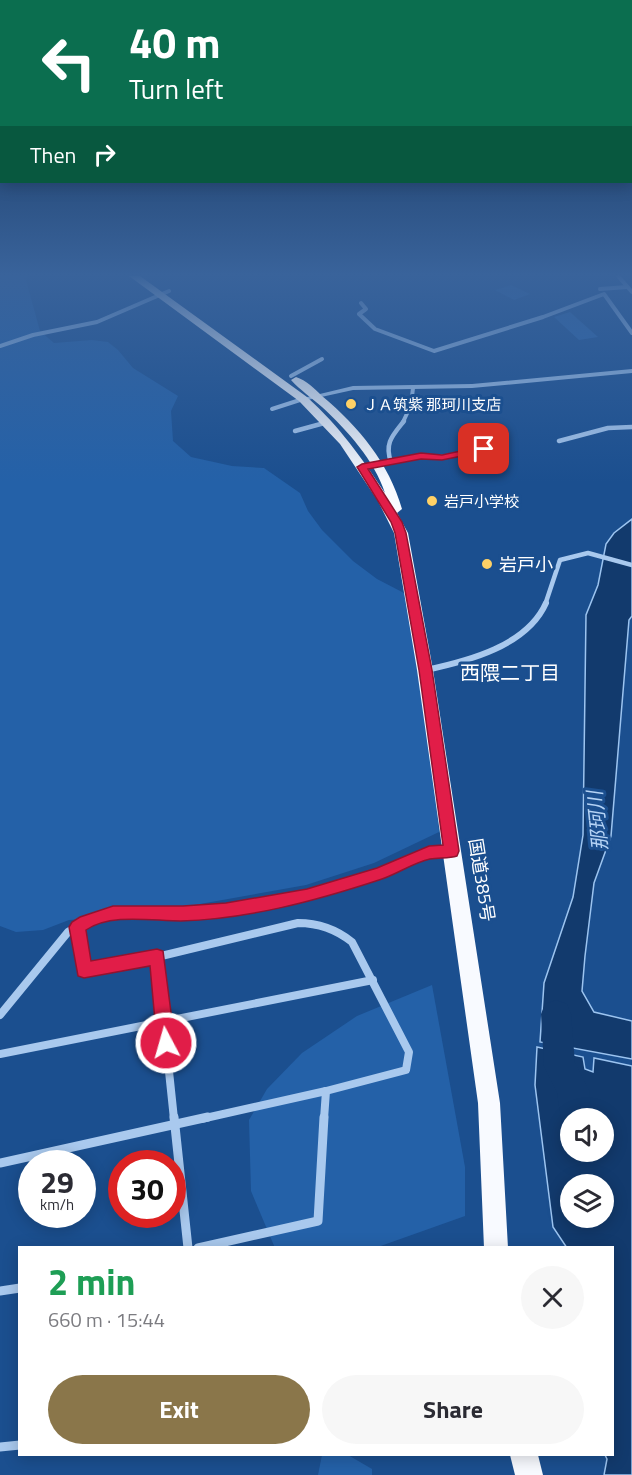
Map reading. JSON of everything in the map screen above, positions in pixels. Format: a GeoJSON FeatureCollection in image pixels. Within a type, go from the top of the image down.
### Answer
{"type":"FeatureCollection","features":[{"type":"Feature","properties":{"kind":"highway","name":"国道385号"},"geometry":{"type":"LineString","coordinates":[[232,345],[303,399],[328,422],[362,467],[397,522]]}},
{"type":"Feature","properties":{"kind":"highway","name":"国道385号"},"geometry":{"type":"LineString","coordinates":[[244,345],[316,395],[358,438],[376,464],[392,495],[401,533],[425,670],[489,1102],[496,1246]]}},
{"type":"Feature","properties":{"kind":"highway"},"geometry":{"type":"LineString","coordinates":[[524,1456],[529,1475]]}},
{"type":"Feature","properties":{"kind":"street"},"geometry":{"type":"LineString","coordinates":[[417,345],[434,351],[454,345]]}},
{"type":"Feature","properties":{"kind":"street"},"geometry":{"type":"LineString","coordinates":[[291,376],[322,359]]}},
{"type":"Feature","properties":{"kind":"street"},"geometry":{"type":"LineString","coordinates":[[273,409],[316,395],[353,388],[472,386],[632,370]]}},
{"type":"Feature","properties":{"kind":"street"},"geometry":{"type":"LineString","coordinates":[[391,462],[387,453],[388,444],[392,434],[406,418],[412,405],[413,388]]}},
{"type":"Feature","properties":{"kind":"street"},"geometry":{"type":"LineString","coordinates":[[295,431],[328,422]]}},
{"type":"Feature","properties":{"kind":"street"},"geometry":{"type":"LineString","coordinates":[[559,441],[608,428],[632,427]]}},
{"type":"Feature","properties":{"kind":"street"},"geometry":{"type":"LineString","coordinates":[[362,467],[421,456],[442,458],[498,448]]}},
{"type":"Feature","properties":{"kind":"street"},"geometry":{"type":"LineString","coordinates":[[425,670],[494,649],[526,630],[538,619],[561,560],[573,553],[589,552],[632,566]]}},
{"type":"Feature","properties":{"kind":"street"},"geometry":{"type":"LineString","coordinates":[[0,1015],[68,932],[85,922],[113,914],[183,914],[226,910],[307,896],[380,873],[429,852],[452,851]]}},
{"type":"Feature","properties":{"kind":"street"},"geometry":{"type":"LineString","coordinates":[[0,1162],[326,1091],[405,1070],[409,1052],[373,980],[351,942],[333,930],[312,923],[298,922],[157,957],[84,970],[77,927]]}},
{"type":"Feature","properties":{"kind":"street"},"geometry":{"type":"LineString","coordinates":[[157,957],[188,1246]]}},
{"type":"Feature","properties":{"kind":"street"},"geometry":{"type":"LineString","coordinates":[[0,1054],[373,980]]}},
{"type":"Feature","properties":{"kind":"street"},"geometry":{"type":"LineString","coordinates":[[207,1246],[318,1221],[326,1091]]}},
{"type":"Feature","properties":{"kind":"street"},"geometry":{"type":"LineString","coordinates":[[0,1291],[18,1288]]}},
{"type":"Feature","properties":{"kind":"street"},"geometry":{"type":"LineString","coordinates":[[0,1447],[18,1445]]}},
{"type":"Feature","properties":{"kind":"shaded area"},"geometry":{"type":"Polygon","coordinates":[[[0,345],[112,345],[133,368],[178,396],[171,411],[173,441],[191,457],[232,466],[264,468],[300,493],[308,511],[322,530],[353,561],[377,579],[404,593],[431,748],[439,832],[374,863],[306,885],[144,914],[69,920],[43,930],[16,932],[0,926],[0,345]]]}},
{"type":"Feature","properties":{"kind":"shaded area"},"geometry":{"type":"Polygon","coordinates":[[[432,985],[465,1167],[465,1216],[381,1246],[274,1246],[251,1191],[249,1120],[267,1089],[302,1053],[357,1016],[432,985]]]}},
{"type":"Feature","properties":{"kind":"shaded area"},"geometry":{"type":"Polygon","coordinates":[[[322,1456],[350,1456],[372,1469],[372,1475],[318,1475],[322,1456]]]}},
{"type":"Feature","properties":{"kind":"water"},"geometry":{"type":"Polygon","coordinates":[[[632,519],[632,616],[629,620],[611,836],[594,883],[582,991],[594,1012],[632,1021],[632,1059],[540,1042],[544,983],[573,897],[583,835],[586,615],[598,585],[606,544],[614,533],[632,519]]]}},
{"type":"Feature","properties":{"kind":"water"},"geometry":{"type":"Polygon","coordinates":[[[537,1047],[583,1057],[585,1069],[593,1072],[594,1058],[632,1066],[632,1475],[604,1475],[606,1456],[614,1456],[614,1246],[566,1246],[553,1227],[535,1085],[537,1047]]]}},
{"type":"Feature","properties":{"kind":"waterway","name":"那珂川"},"geometry":{"type":"LineString","coordinates":[[556,1014],[560,1066],[573,1090],[575,1108]]}},
{"type":"Feature","properties":{"kind":"place","name":"ＪＡ筑紫 那珂川支店"},"geometry":{"type":"Point","coordinates":[351,404]}},
{"type":"Feature","properties":{"kind":"place","name":"岩戸小学校"},"geometry":{"type":"Point","coordinates":[432,501]}},
{"type":"Feature","properties":{"kind":"place","name":"岩戸小"},"geometry":{"type":"Point","coordinates":[487,564]}},
{"type":"Feature","properties":{"kind":"district","name":"西隈二丁目"},"geometry":{"type":"Point","coordinates":[510,672]}},
{"type":"Feature","properties":{"kind":"route"},"geometry":{"type":"LineString","coordinates":[[166,1043],[157,957],[84,970],[77,927],[85,922],[113,914],[183,914],[226,910],[307,896],[380,873],[429,852],[452,851],[425,670],[401,533],[397,522],[362,467],[421,456],[442,458],[484,449]]}}]}
